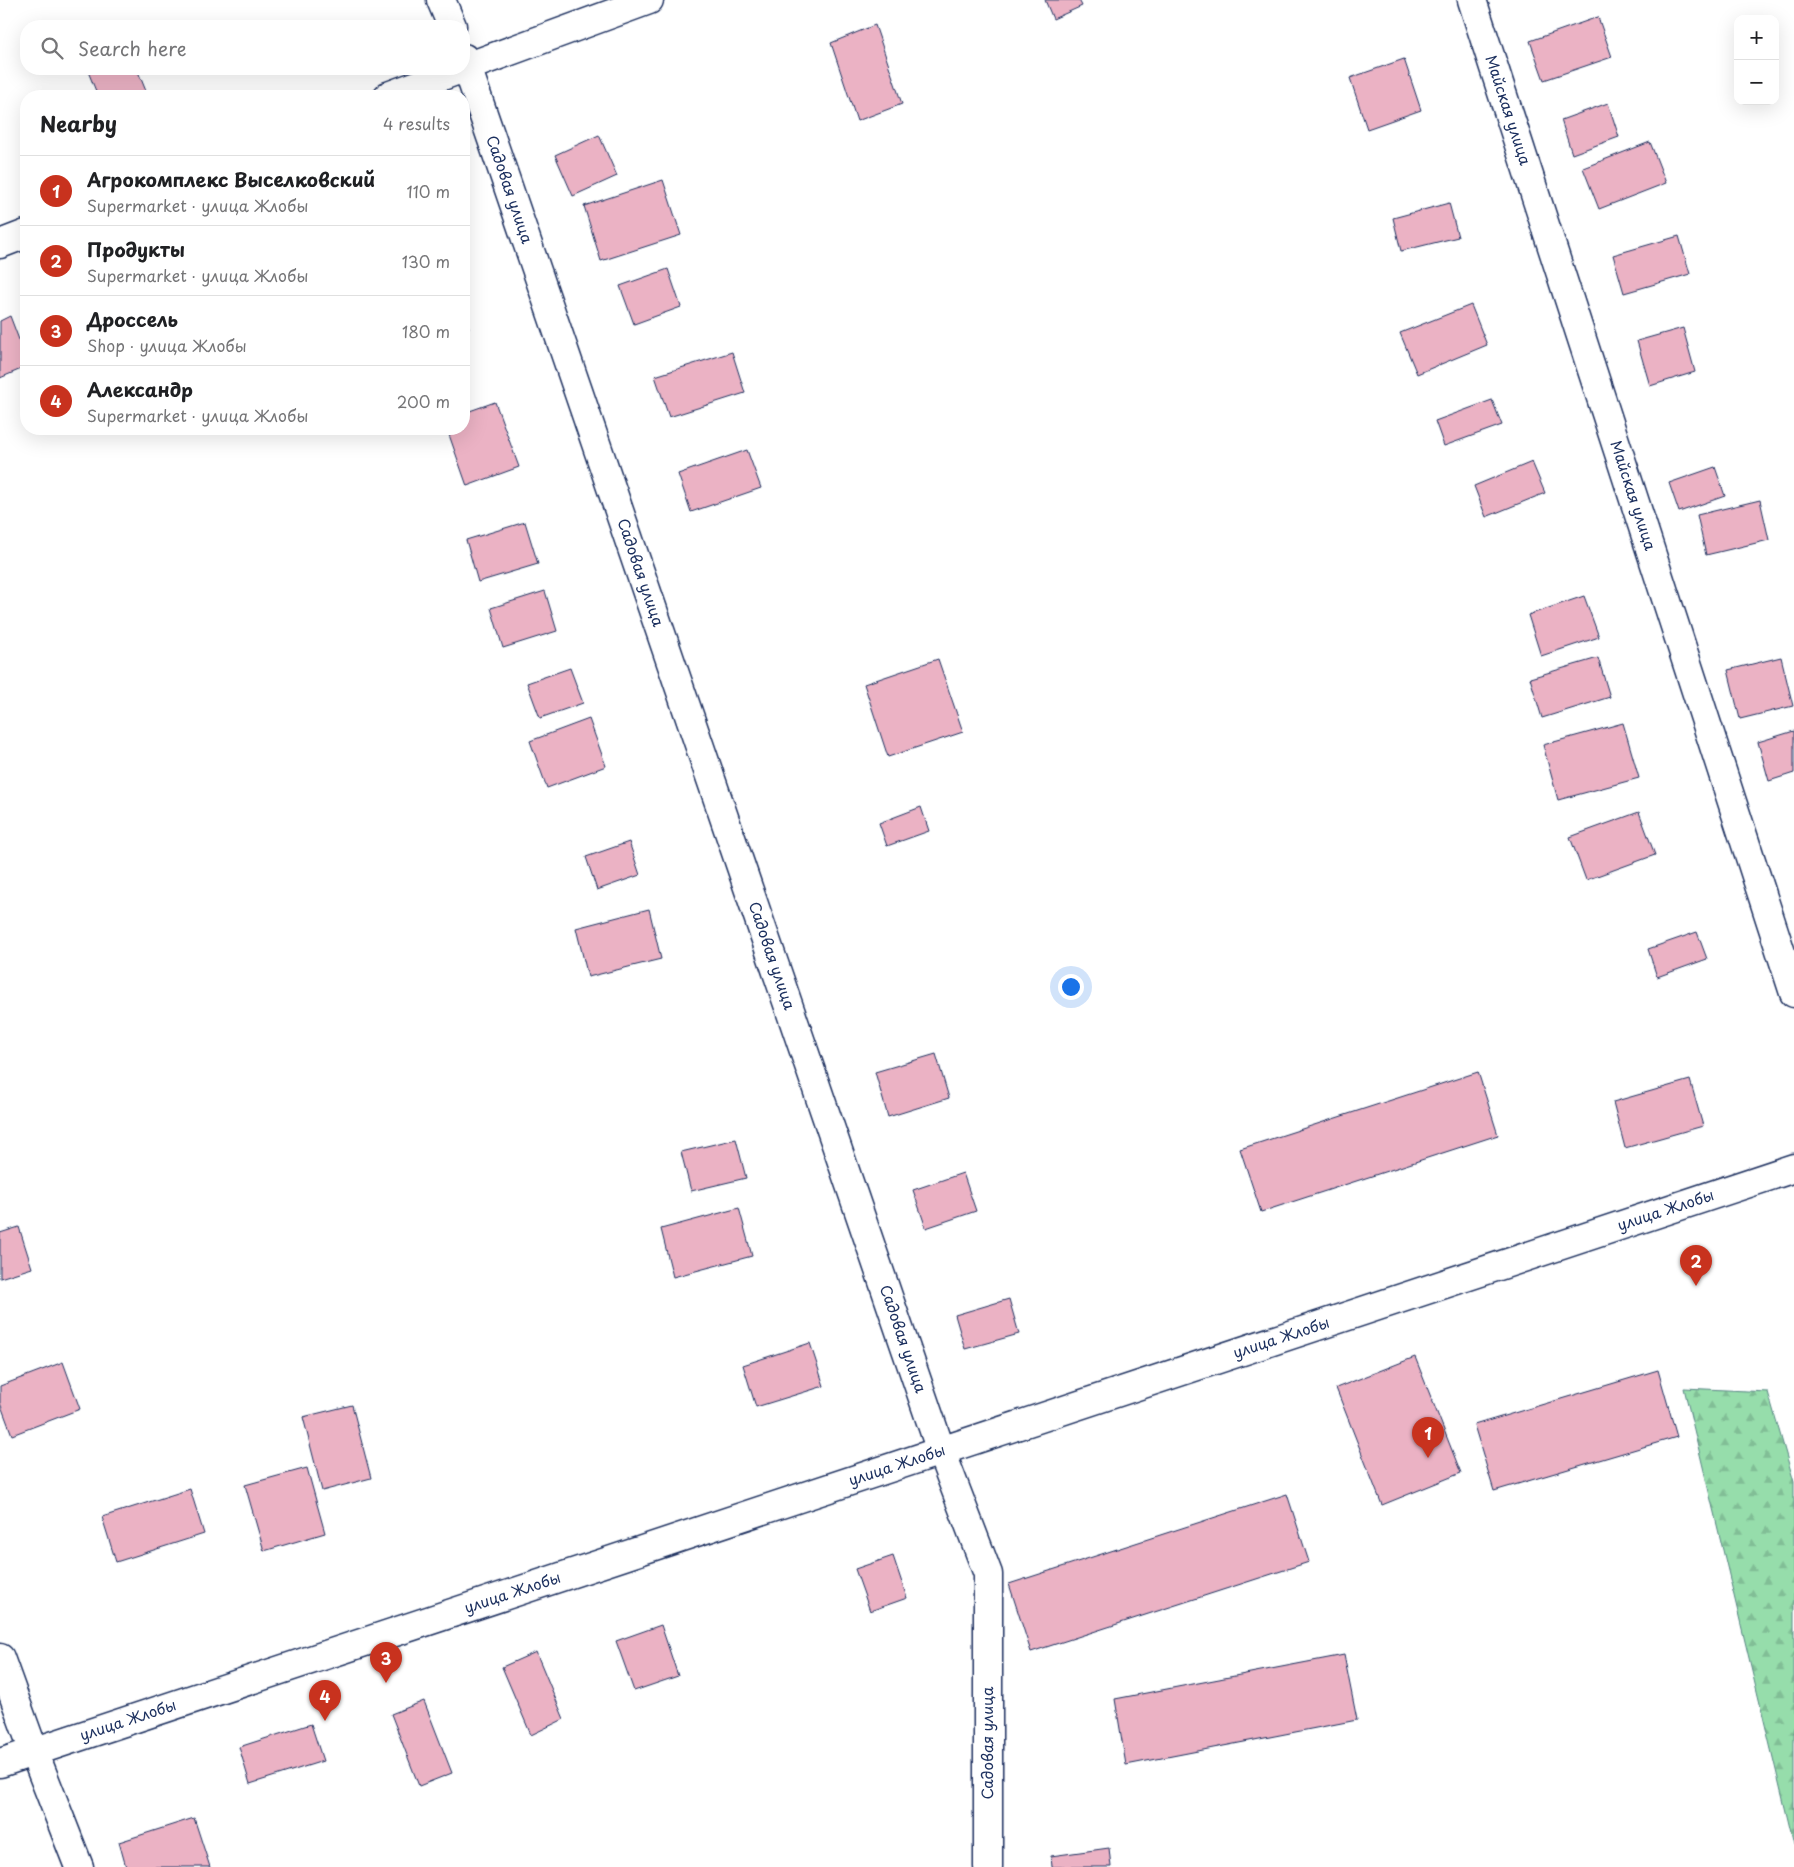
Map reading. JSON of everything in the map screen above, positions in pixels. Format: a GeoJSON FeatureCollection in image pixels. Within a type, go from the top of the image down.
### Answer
{"type":"FeatureCollection","features":[{"type":"Feature","properties":{"kind":"street"},"geometry":{"type":"LineString","coordinates":[[442,0],[450,20]]}},
{"type":"Feature","properties":{"kind":"street"},"geometry":{"type":"LineString","coordinates":[[470,63],[649,0]]}},
{"type":"Feature","properties":{"kind":"street","name":"Майская улица"},"geometry":{"type":"LineString","coordinates":[[1472,0],[1794,992]]}},
{"type":"Feature","properties":{"kind":"street"},"geometry":{"type":"LineString","coordinates":[[403,90],[439,75]]}},
{"type":"Feature","properties":{"kind":"street","name":"Садовая улица"},"geometry":{"type":"LineString","coordinates":[[467,75],[941,1451],[988,1574],[988,1867]]}},
{"type":"Feature","properties":{"kind":"street"},"geometry":{"type":"LineString","coordinates":[[0,244],[20,236]]}},
{"type":"Feature","properties":{"kind":"street","name":"улица Жлобы"},"geometry":{"type":"LineString","coordinates":[[0,1763],[1794,1168]]}},
{"type":"Feature","properties":{"kind":"street"},"geometry":{"type":"LineString","coordinates":[[0,1658],[79,1867]]}},
{"type":"Feature","properties":{"kind":"green space"},"geometry":{"type":"Polygon","coordinates":[[[1684,1388],[1768,1392],[1794,1482],[1794,1845],[1684,1388]]]}},
{"type":"Feature","properties":{"kind":"building"},"geometry":{"type":"Polygon","coordinates":[[[1045,0],[1079,0],[1082,6],[1053,19],[1045,0]]]}},
{"type":"Feature","properties":{"kind":"building"},"geometry":{"type":"Polygon","coordinates":[[[1598,17],[1612,57],[1544,80],[1530,41],[1598,17]]]}},
{"type":"Feature","properties":{"kind":"building"},"geometry":{"type":"Polygon","coordinates":[[[875,25],[902,104],[857,121],[831,43],[875,25]]]}},
{"type":"Feature","properties":{"kind":"building"},"geometry":{"type":"Polygon","coordinates":[[[1404,59],[1421,110],[1367,129],[1350,78],[1404,59]]]}},
{"type":"Feature","properties":{"kind":"building"},"geometry":{"type":"Polygon","coordinates":[[[89,75],[139,75],[146,90],[96,90],[89,75]]]}},
{"type":"Feature","properties":{"kind":"building"},"geometry":{"type":"Polygon","coordinates":[[[1608,103],[1619,137],[1572,154],[1561,120],[1608,103]]]}},
{"type":"Feature","properties":{"kind":"building"},"geometry":{"type":"Polygon","coordinates":[[[599,135],[617,176],[573,196],[555,155],[599,135]]]}},
{"type":"Feature","properties":{"kind":"building"},"geometry":{"type":"Polygon","coordinates":[[[1650,142],[1666,183],[1599,209],[1583,168],[1650,142]]]}},
{"type":"Feature","properties":{"kind":"building"},"geometry":{"type":"Polygon","coordinates":[[[663,180],[681,235],[601,261],[584,206],[663,180]]]}},
{"type":"Feature","properties":{"kind":"building"},"geometry":{"type":"Polygon","coordinates":[[[1449,203],[1458,237],[1401,251],[1393,218],[1449,203]]]}},
{"type":"Feature","properties":{"kind":"building"},"geometry":{"type":"Polygon","coordinates":[[[1679,236],[1690,274],[1624,293],[1613,255],[1679,236]]]}},
{"type":"Feature","properties":{"kind":"building"},"geometry":{"type":"Polygon","coordinates":[[[668,269],[681,307],[634,324],[620,286],[668,269]]]}},
{"type":"Feature","properties":{"kind":"building"},"geometry":{"type":"Polygon","coordinates":[[[1471,305],[1487,345],[1417,374],[1400,333],[1471,305]]]}},
{"type":"Feature","properties":{"kind":"building"},"geometry":{"type":"Polygon","coordinates":[[[10,316],[20,342],[20,370],[0,378],[0,321],[10,316]]]}},
{"type":"Feature","properties":{"kind":"building"},"geometry":{"type":"Polygon","coordinates":[[[1683,328],[1695,372],[1650,386],[1637,341],[1683,328]]]}},
{"type":"Feature","properties":{"kind":"building"},"geometry":{"type":"Polygon","coordinates":[[[732,352],[745,393],[669,417],[655,376],[732,352]]]}},
{"type":"Feature","properties":{"kind":"building"},"geometry":{"type":"Polygon","coordinates":[[[1492,400],[1502,425],[1444,446],[1435,421],[1492,400]]]}},
{"type":"Feature","properties":{"kind":"building"},"geometry":{"type":"Polygon","coordinates":[[[495,402],[519,467],[467,486],[449,435],[470,435],[470,411],[495,402]]]}},
{"type":"Feature","properties":{"kind":"building"},"geometry":{"type":"Polygon","coordinates":[[[747,450],[761,488],[691,512],[678,474],[747,450]]]}},
{"type":"Feature","properties":{"kind":"building"},"geometry":{"type":"Polygon","coordinates":[[[1532,462],[1545,493],[1486,517],[1474,486],[1532,462]]]}},
{"type":"Feature","properties":{"kind":"building"},"geometry":{"type":"Polygon","coordinates":[[[1715,467],[1725,496],[1679,512],[1669,483],[1715,467]]]}},
{"type":"Feature","properties":{"kind":"building"},"geometry":{"type":"Polygon","coordinates":[[[1760,500],[1769,540],[1706,555],[1697,515],[1760,500]]]}},
{"type":"Feature","properties":{"kind":"building"},"geometry":{"type":"Polygon","coordinates":[[[525,522],[538,564],[478,582],[466,540],[525,522]]]}},
{"type":"Feature","properties":{"kind":"building"},"geometry":{"type":"Polygon","coordinates":[[[545,591],[557,631],[503,648],[491,608],[545,591]]]}},
{"type":"Feature","properties":{"kind":"building"},"geometry":{"type":"Polygon","coordinates":[[[1584,596],[1599,637],[1541,656],[1528,615],[1584,596]]]}},
{"type":"Feature","properties":{"kind":"building"},"geometry":{"type":"Polygon","coordinates":[[[1781,657],[1793,706],[1740,719],[1728,670],[1781,657]]]}},
{"type":"Feature","properties":{"kind":"building"},"geometry":{"type":"Polygon","coordinates":[[[1598,658],[1610,697],[1542,718],[1530,678],[1598,658]]]}},
{"type":"Feature","properties":{"kind":"building"},"geometry":{"type":"Polygon","coordinates":[[[938,659],[963,732],[888,757],[864,684],[938,659]]]}},
{"type":"Feature","properties":{"kind":"building"},"geometry":{"type":"Polygon","coordinates":[[[570,668],[583,703],[540,718],[527,683],[570,668]]]}},
{"type":"Feature","properties":{"kind":"building"},"geometry":{"type":"Polygon","coordinates":[[[589,719],[606,766],[547,788],[530,741],[589,719]]]}},
{"type":"Feature","properties":{"kind":"building"},"geometry":{"type":"Polygon","coordinates":[[[1623,723],[1639,778],[1558,800],[1543,745],[1623,723]]]}},
{"type":"Feature","properties":{"kind":"building"},"geometry":{"type":"Polygon","coordinates":[[[1794,731],[1794,773],[1769,781],[1758,742],[1794,731]]]}},
{"type":"Feature","properties":{"kind":"building"},"geometry":{"type":"Polygon","coordinates":[[[921,807],[929,831],[887,846],[879,823],[921,807]]]}},
{"type":"Feature","properties":{"kind":"building"},"geometry":{"type":"Polygon","coordinates":[[[1639,812],[1655,855],[1586,880],[1570,837],[1639,812]]]}},
{"type":"Feature","properties":{"kind":"building"},"geometry":{"type":"Polygon","coordinates":[[[629,842],[640,875],[597,890],[586,857],[629,842]]]}},
{"type":"Feature","properties":{"kind":"building"},"geometry":{"type":"Polygon","coordinates":[[[649,909],[661,959],[588,977],[576,928],[649,909]]]}},
{"type":"Feature","properties":{"kind":"building"},"geometry":{"type":"Polygon","coordinates":[[[1697,932],[1707,959],[1657,977],[1648,949],[1697,932]]]}},
{"type":"Feature","properties":{"kind":"building"},"geometry":{"type":"Polygon","coordinates":[[[936,1054],[949,1098],[888,1117],[875,1072],[936,1054]]]}},
{"type":"Feature","properties":{"kind":"building"},"geometry":{"type":"Polygon","coordinates":[[[1478,1072],[1498,1135],[1261,1212],[1240,1149],[1478,1072]]]}},
{"type":"Feature","properties":{"kind":"building"},"geometry":{"type":"Polygon","coordinates":[[[1690,1080],[1703,1126],[1625,1148],[1613,1102],[1690,1080]]]}},
{"type":"Feature","properties":{"kind":"building"},"geometry":{"type":"Polygon","coordinates":[[[736,1139],[746,1178],[691,1191],[681,1152],[736,1139]]]}},
{"type":"Feature","properties":{"kind":"building"},"geometry":{"type":"Polygon","coordinates":[[[963,1173],[976,1211],[926,1228],[913,1190],[963,1173]]]}},
{"type":"Feature","properties":{"kind":"building"},"geometry":{"type":"Polygon","coordinates":[[[739,1208],[752,1256],[673,1277],[661,1229],[739,1208]]]}},
{"type":"Feature","properties":{"kind":"building"},"geometry":{"type":"Polygon","coordinates":[[[19,1227],[32,1268],[0,1278],[0,1233],[19,1227]]]}},
{"type":"Feature","properties":{"kind":"building"},"geometry":{"type":"Polygon","coordinates":[[[1009,1299],[1019,1334],[965,1349],[955,1315],[1009,1299]]]}},
{"type":"Feature","properties":{"kind":"building"},"geometry":{"type":"Polygon","coordinates":[[[810,1343],[824,1386],[756,1407],[743,1365],[810,1343]]]}},
{"type":"Feature","properties":{"kind":"building"},"geometry":{"type":"Polygon","coordinates":[[[1415,1357],[1461,1473],[1382,1505],[1336,1388],[1415,1357]]]}},
{"type":"Feature","properties":{"kind":"building"},"geometry":{"type":"Polygon","coordinates":[[[63,1362],[80,1409],[12,1435],[0,1403],[0,1386],[63,1362]]]}},
{"type":"Feature","properties":{"kind":"building"},"geometry":{"type":"Polygon","coordinates":[[[1658,1370],[1677,1437],[1494,1491],[1474,1425],[1658,1370]]]}},
{"type":"Feature","properties":{"kind":"building"},"geometry":{"type":"Polygon","coordinates":[[[352,1405],[371,1478],[322,1491],[303,1417],[352,1405]]]}},
{"type":"Feature","properties":{"kind":"building"},"geometry":{"type":"Polygon","coordinates":[[[307,1468],[325,1533],[264,1551],[245,1485],[307,1468]]]}},
{"type":"Feature","properties":{"kind":"building"},"geometry":{"type":"Polygon","coordinates":[[[190,1489],[204,1534],[116,1562],[102,1517],[190,1489]]]}},
{"type":"Feature","properties":{"kind":"building"},"geometry":{"type":"Polygon","coordinates":[[[1287,1494],[1309,1562],[1031,1652],[1009,1584],[1287,1494]]]}},
{"type":"Feature","properties":{"kind":"building"},"geometry":{"type":"Polygon","coordinates":[[[893,1556],[907,1598],[870,1611],[855,1569],[893,1556]]]}},
{"type":"Feature","properties":{"kind":"building"},"geometry":{"type":"Polygon","coordinates":[[[661,1625],[678,1676],[634,1691],[616,1641],[661,1625]]]}},
{"type":"Feature","properties":{"kind":"building"},"geometry":{"type":"Polygon","coordinates":[[[536,1652],[564,1719],[531,1735],[502,1667],[536,1652]]]}},
{"type":"Feature","properties":{"kind":"building"},"geometry":{"type":"Polygon","coordinates":[[[1344,1655],[1357,1720],[1126,1765],[1115,1699],[1344,1655]]]}},
{"type":"Feature","properties":{"kind":"building"},"geometry":{"type":"Polygon","coordinates":[[[424,1701],[452,1773],[419,1786],[391,1714],[424,1701]]]}},
{"type":"Feature","properties":{"kind":"building"},"geometry":{"type":"Polygon","coordinates":[[[311,1724],[323,1761],[250,1784],[239,1747],[311,1724]]]}},
{"type":"Feature","properties":{"kind":"building"},"geometry":{"type":"Polygon","coordinates":[[[194,1818],[210,1867],[126,1867],[119,1842],[194,1818]]]}},
{"type":"Feature","properties":{"kind":"building"},"geometry":{"type":"Polygon","coordinates":[[[1109,1848],[1111,1867],[1052,1867],[1051,1856],[1109,1848]]]}},
{"type":"Feature","properties":{"kind":"place","name":"Продукты"},"geometry":{"type":"Point","coordinates":[1696,1286]}},
{"type":"Feature","properties":{"kind":"place","name":"Агрокомплекс Выселковский"},"geometry":{"type":"Point","coordinates":[1428,1458]}},
{"type":"Feature","properties":{"kind":"place","name":"Дроссель"},"geometry":{"type":"Point","coordinates":[386,1683]}},
{"type":"Feature","properties":{"kind":"place","name":"Александр"},"geometry":{"type":"Point","coordinates":[325,1721]}}]}
